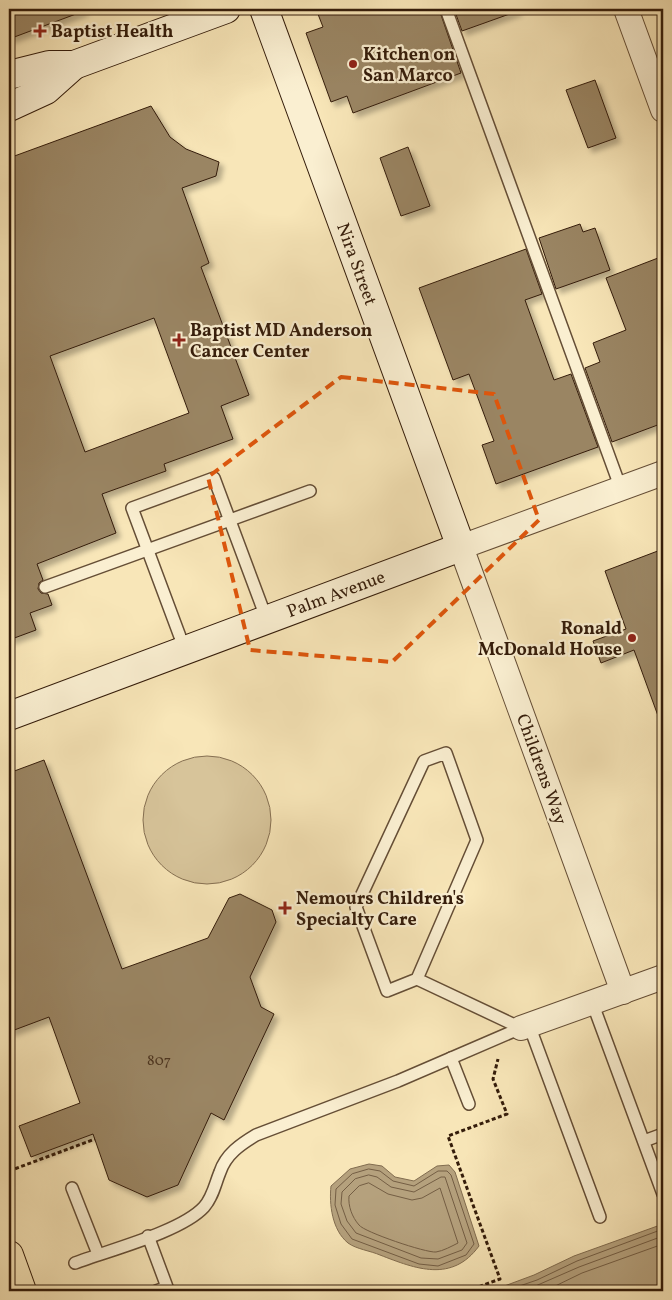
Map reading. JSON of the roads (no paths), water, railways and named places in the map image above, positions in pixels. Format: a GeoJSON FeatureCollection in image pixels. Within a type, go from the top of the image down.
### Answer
{"type":"FeatureCollection","features":[{"type":"Feature","properties":{"kind":"highway"},"geometry":{"type":"LineString","coordinates":[[9,1255],[22,1291]]}},
{"type":"Feature","properties":{"kind":"street"},"geometry":{"type":"LineString","coordinates":[[9,75],[49,65],[74,65],[226,9]]}},
{"type":"Feature","properties":{"kind":"street","name":"Nira Street"},"geometry":{"type":"LineString","coordinates":[[264,9],[461,547]]}},
{"type":"Feature","properties":{"kind":"street"},"geometry":{"type":"LineString","coordinates":[[626,9],[663,110]]}},
{"type":"Feature","properties":{"kind":"street"},"geometry":{"type":"LineString","coordinates":[[9,107],[46,90],[74,65]]}},
{"type":"Feature","properties":{"kind":"street","name":"Palm Avenue"},"geometry":{"type":"LineString","coordinates":[[9,716],[663,473]]}},
{"type":"Feature","properties":{"kind":"street","name":"Childrens Way"},"geometry":{"type":"LineString","coordinates":[[461,547],[623,992]]}},
{"type":"Feature","properties":{"kind":"street"},"geometry":{"type":"LineString","coordinates":[[525,1026],[662,980]]}},
{"type":"Feature","properties":{"kind":"lane"},"geometry":{"type":"LineString","coordinates":[[446,9],[621,489]]}},
{"type":"Feature","properties":{"kind":"lane"},"geometry":{"type":"LineString","coordinates":[[185,650],[132,508],[214,478],[267,620]]}},
{"type":"Feature","properties":{"kind":"lane"},"geometry":{"type":"LineString","coordinates":[[46,587],[310,491]]}},
{"type":"Feature","properties":{"kind":"lane"},"geometry":{"type":"LineString","coordinates":[[417,979],[477,840],[446,753],[424,761],[356,907],[387,991],[417,979],[525,1026],[600,1217]]}},
{"type":"Feature","properties":{"kind":"lane"},"geometry":{"type":"LineString","coordinates":[[592,1002],[663,1194]]}},
{"type":"Feature","properties":{"kind":"lane"},"geometry":{"type":"LineString","coordinates":[[75,1263],[185,1222],[200,1211],[214,1191],[224,1162],[237,1147],[256,1135],[452,1058],[525,1026]]}},
{"type":"Feature","properties":{"kind":"lane"},"geometry":{"type":"LineString","coordinates":[[452,1058],[469,1104]]}},
{"type":"Feature","properties":{"kind":"lane"},"geometry":{"type":"LineString","coordinates":[[644,1141],[663,1134]]}},
{"type":"Feature","properties":{"kind":"lane"},"geometry":{"type":"LineString","coordinates":[[72,1188],[98,1254]]}},
{"type":"Feature","properties":{"kind":"lane"},"geometry":{"type":"LineString","coordinates":[[148,1236],[167,1287],[156,1291]]}},
{"type":"Feature","properties":{"kind":"water"},"geometry":{"type":"Polygon","coordinates":[[[369,1164],[382,1166],[395,1177],[414,1181],[437,1166],[449,1165],[455,1172],[479,1246],[468,1258],[457,1265],[433,1270],[407,1265],[348,1243],[335,1224],[331,1201],[331,1186],[350,1169],[369,1164]]]}},
{"type":"Feature","properties":{"kind":"water"},"geometry":{"type":"Polygon","coordinates":[[[663,1224],[663,1291],[491,1291],[534,1275],[574,1256],[663,1224]]]}},
{"type":"Feature","properties":{"kind":"place","name":"Baptist Health"},"geometry":{"type":"Point","coordinates":[40,31]}},
{"type":"Feature","properties":{"kind":"place","name":"Kitchen on San Marco"},"geometry":{"type":"Point","coordinates":[353,64]}},
{"type":"Feature","properties":{"kind":"place","name":"Baptist MD Anderson Cancer Center"},"geometry":{"type":"Point","coordinates":[179,340]}},
{"type":"Feature","properties":{"kind":"place","name":"Ronald McDonald House"},"geometry":{"type":"Point","coordinates":[632,638]}},
{"type":"Feature","properties":{"kind":"place","name":"Nemours Children's Specialty Care"},"geometry":{"type":"Point","coordinates":[285,908]}}]}
